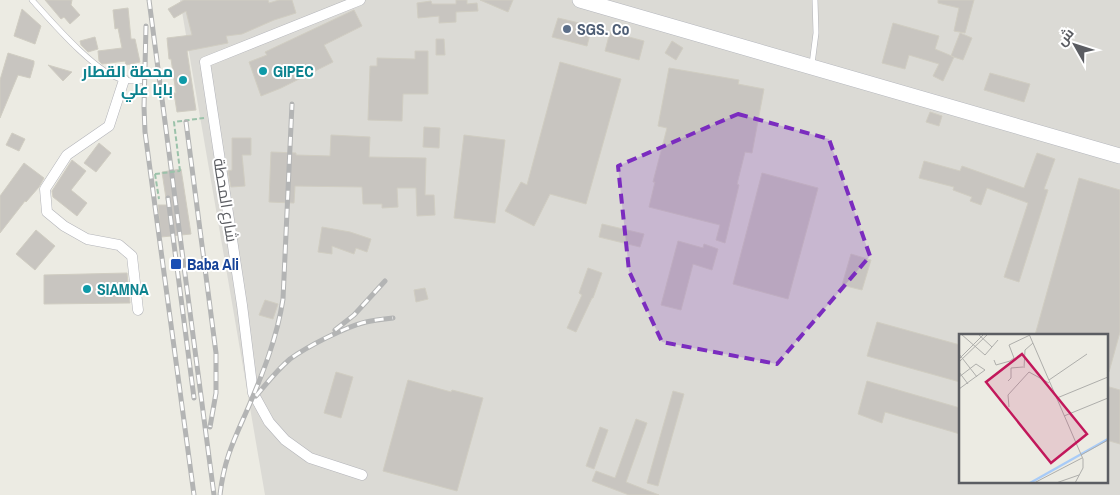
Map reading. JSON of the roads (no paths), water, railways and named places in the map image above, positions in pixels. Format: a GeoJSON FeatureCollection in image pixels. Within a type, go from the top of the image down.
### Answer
{"type":"FeatureCollection","features":[{"type":"Feature","properties":{"kind":"main road"},"geometry":{"type":"LineString","coordinates":[[580,0],[614,7],[812,67],[1120,156]]}},
{"type":"Feature","properties":{"kind":"street","name":"شارع المحطة"},"geometry":{"type":"LineString","coordinates":[[360,0],[205,62],[242,305],[253,393],[269,422],[285,440],[310,458],[362,475]]}},
{"type":"Feature","properties":{"kind":"street"},"geometry":{"type":"LineString","coordinates":[[124,80],[109,126],[67,155],[45,189],[46,212],[64,226],[88,239],[119,245],[132,256],[138,310]]}},
{"type":"Feature","properties":{"kind":"lane"},"geometry":{"type":"LineString","coordinates":[[32,0],[66,38],[107,73],[124,80],[140,80]]}},
{"type":"Feature","properties":{"kind":"lane"},"geometry":{"type":"LineString","coordinates":[[812,67],[816,33],[815,0]]}},
{"type":"Feature","properties":{"kind":"railway"},"geometry":{"type":"LineString","coordinates":[[149,0],[214,495]]}},
{"type":"Feature","properties":{"kind":"railway"},"geometry":{"type":"LineString","coordinates":[[146,26],[145,132],[194,495]]}},
{"type":"Feature","properties":{"kind":"railway"},"geometry":{"type":"LineString","coordinates":[[220,495],[230,450],[264,368],[273,341],[283,299],[292,104]]}},
{"type":"Feature","properties":{"kind":"railway"},"geometry":{"type":"LineString","coordinates":[[186,122],[216,353],[216,393],[210,427]]}},
{"type":"Feature","properties":{"kind":"railway"},"geometry":{"type":"LineString","coordinates":[[168,198],[194,398]]}},
{"type":"Feature","properties":{"kind":"railway"},"geometry":{"type":"LineString","coordinates":[[335,330],[354,315],[385,281]]}},
{"type":"Feature","properties":{"kind":"railway"},"geometry":{"type":"LineString","coordinates":[[256,396],[285,363],[307,348],[357,324],[393,318]]}},
{"type":"Feature","properties":{"kind":"place","name":"SGS. Co"},"geometry":{"type":"Point","coordinates":[567,29]}},
{"type":"Feature","properties":{"kind":"place","name":"GIPEC"},"geometry":{"type":"Point","coordinates":[263,71]}},
{"type":"Feature","properties":{"kind":"place","name":"محطة القطار بابا علي"},"geometry":{"type":"Point","coordinates":[183,80]}},
{"type":"Feature","properties":{"kind":"place","name":"Baba Ali"},"geometry":{"type":"Point","coordinates":[176,264]}},
{"type":"Feature","properties":{"kind":"place","name":"SIAMNA"},"geometry":{"type":"Point","coordinates":[87,289]}}]}
